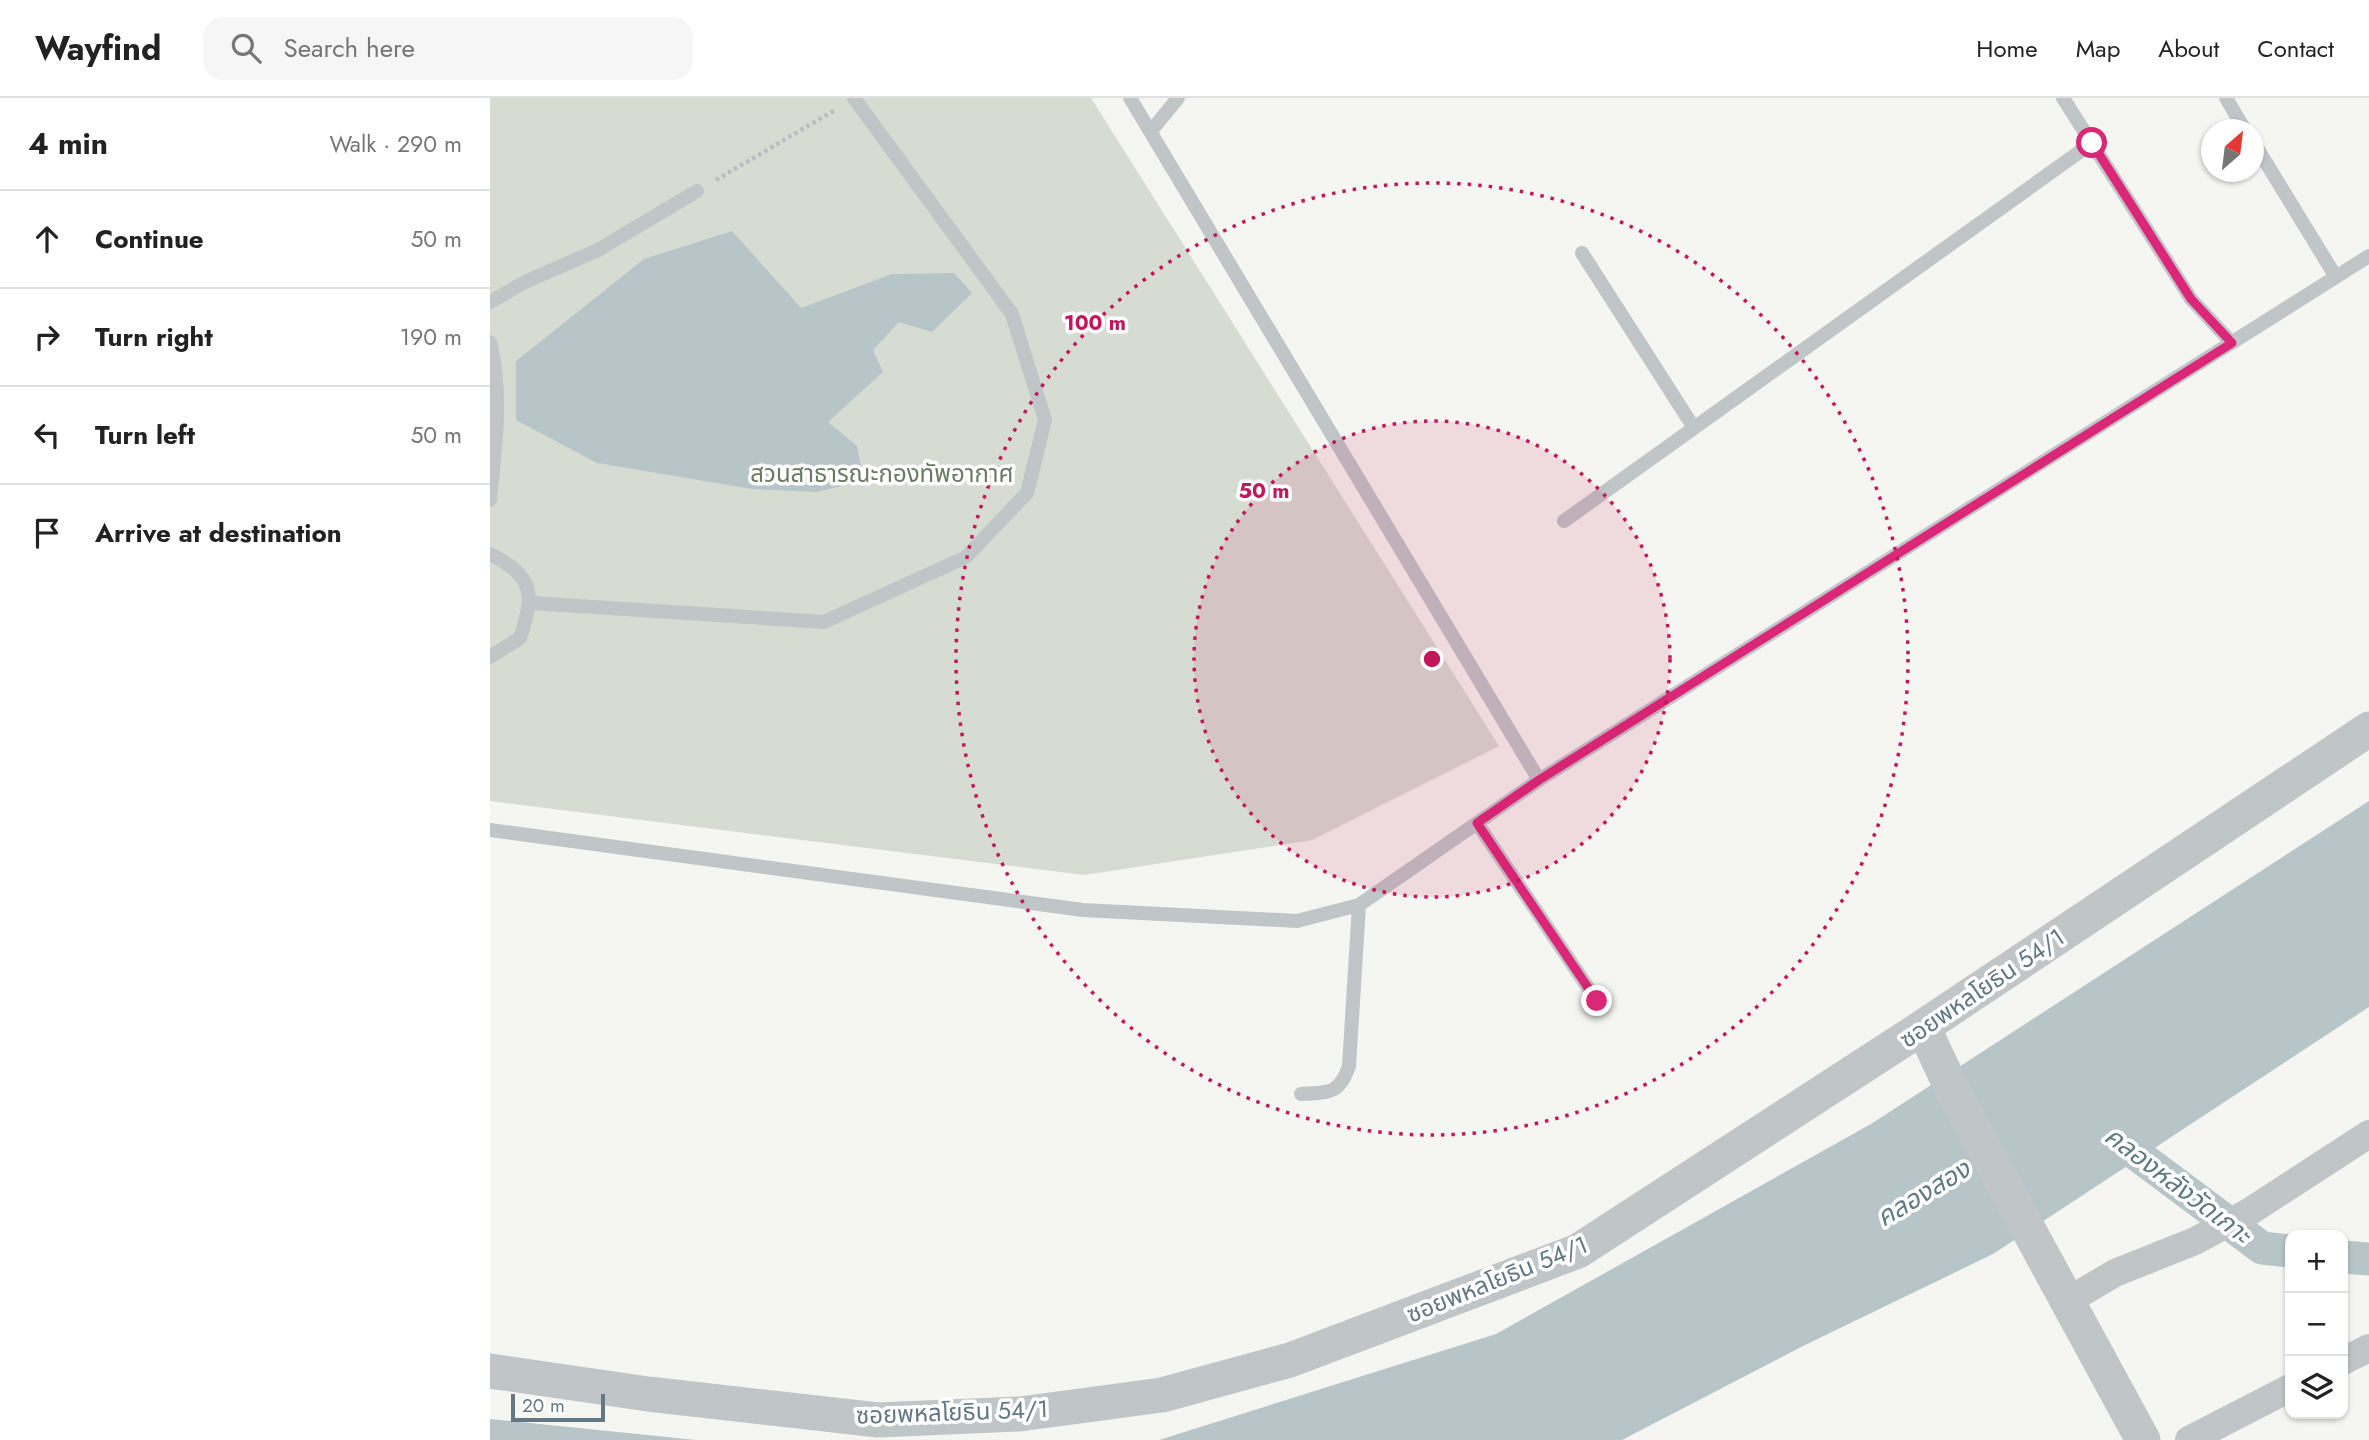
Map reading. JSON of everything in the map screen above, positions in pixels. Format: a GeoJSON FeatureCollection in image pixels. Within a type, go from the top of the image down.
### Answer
{"type":"FeatureCollection","features":[{"type":"Feature","properties":{"kind":"street","name":"ซอยพหลโยธิน 54/1"},"geometry":{"type":"LineString","coordinates":[[490,1371],[648,1394],[878,1420],[1020,1414],[1162,1395],[1290,1360],[1578,1251],[1923,1027],[2369,729]]}},
{"type":"Feature","properties":{"kind":"street"},"geometry":{"type":"LineString","coordinates":[[1923,1027],[1952,1089],[2143,1440]]}},
{"type":"Feature","properties":{"kind":"street"},"geometry":{"type":"LineString","coordinates":[[2066,1302],[2115,1273],[2195,1241],[2249,1212],[2369,1134]]}},
{"type":"Feature","properties":{"kind":"street"},"geometry":{"type":"LineString","coordinates":[[2348,1358],[2369,1348]]}},
{"type":"Feature","properties":{"kind":"street"},"geometry":{"type":"LineString","coordinates":[[2189,1440],[2285,1391]]}},
{"type":"Feature","properties":{"kind":"lane"},"geometry":{"type":"LineString","coordinates":[[1130,98],[1539,780]]}},
{"type":"Feature","properties":{"kind":"lane"},"geometry":{"type":"LineString","coordinates":[[1151,131],[1178,98]]}},
{"type":"Feature","properties":{"kind":"lane"},"geometry":{"type":"LineString","coordinates":[[2063,98],[2191,299],[2232,343]]}},
{"type":"Feature","properties":{"kind":"lane"},"geometry":{"type":"LineString","coordinates":[[2226,98],[2238,119]]}},
{"type":"Feature","properties":{"kind":"lane"},"geometry":{"type":"LineString","coordinates":[[532,603],[824,622],[966,557],[1027,493],[1045,420],[1012,314],[854,99]]}},
{"type":"Feature","properties":{"kind":"lane"},"geometry":{"type":"LineString","coordinates":[[1564,521],[2092,143]]}},
{"type":"Feature","properties":{"kind":"lane"},"geometry":{"type":"LineString","coordinates":[[2264,161],[2336,277]]}},
{"type":"Feature","properties":{"kind":"lane"},"geometry":{"type":"LineString","coordinates":[[490,302],[527,281],[598,250],[697,191]]}},
{"type":"Feature","properties":{"kind":"lane"},"geometry":{"type":"LineString","coordinates":[[1582,253],[1694,428]]}},
{"type":"Feature","properties":{"kind":"lane"},"geometry":{"type":"LineString","coordinates":[[490,830],[1083,909],[1297,921],[1359,905],[1539,780],[2369,256]]}},
{"type":"Feature","properties":{"kind":"lane"},"geometry":{"type":"LineString","coordinates":[[490,342],[494,359],[496,442],[490,500]]}},
{"type":"Feature","properties":{"kind":"lane"},"geometry":{"type":"LineString","coordinates":[[490,554],[518,569],[532,603],[520,638],[490,657]]}},
{"type":"Feature","properties":{"kind":"lane"},"geometry":{"type":"LineString","coordinates":[[1477,823],[1597,1001]]}},
{"type":"Feature","properties":{"kind":"lane"},"geometry":{"type":"LineString","coordinates":[[1301,1094],[1334,1091],[1344,1082],[1349,1066],[1359,905]]}},
{"type":"Feature","properties":{"kind":"path"},"geometry":{"type":"LineString","coordinates":[[697,191],[854,99]]}},
{"type":"Feature","properties":{"kind":"green space","name":"สวนสาธารณะกองทัพอากาศ"},"geometry":{"type":"Polygon","coordinates":[[[490,98],[1091,98],[1499,746],[1312,840],[1084,875],[490,801],[490,98]]]}},
{"type":"Feature","properties":{"kind":"water"},"geometry":{"type":"Polygon","coordinates":[[[732,231],[801,308],[892,274],[954,273],[972,293],[932,332],[899,322],[873,350],[883,372],[828,422],[857,446],[864,481],[816,492],[752,489],[597,463],[516,420],[516,361],[644,259],[732,231]]]}},
{"type":"Feature","properties":{"kind":"water","name":"คลองสอง"},"geometry":{"type":"Polygon","coordinates":[[[2369,801],[2369,1007],[1993,1254],[1801,1347],[1622,1440],[1159,1440],[1496,1334],[1871,1124],[2369,801]]]}},
{"type":"Feature","properties":{"kind":"water"},"geometry":{"type":"Polygon","coordinates":[[[490,1419],[696,1440],[490,1440],[490,1419]]]}},
{"type":"Feature","properties":{"kind":"waterway","name":"คลองหลังวัดเกาะ"},"geometry":{"type":"LineString","coordinates":[[2104,1130],[2262,1248],[2285,1250]]}},
{"type":"Feature","properties":{"kind":"waterway","name":"คลองหลังวัดเกาะ"},"geometry":{"type":"LineString","coordinates":[[2348,1257],[2369,1259]]}},
{"type":"Feature","properties":{"kind":"route"},"geometry":{"type":"LineString","coordinates":[[1597,1001],[1477,823],[1539,780],[2232,343],[2191,299],[2092,143]]}}]}
